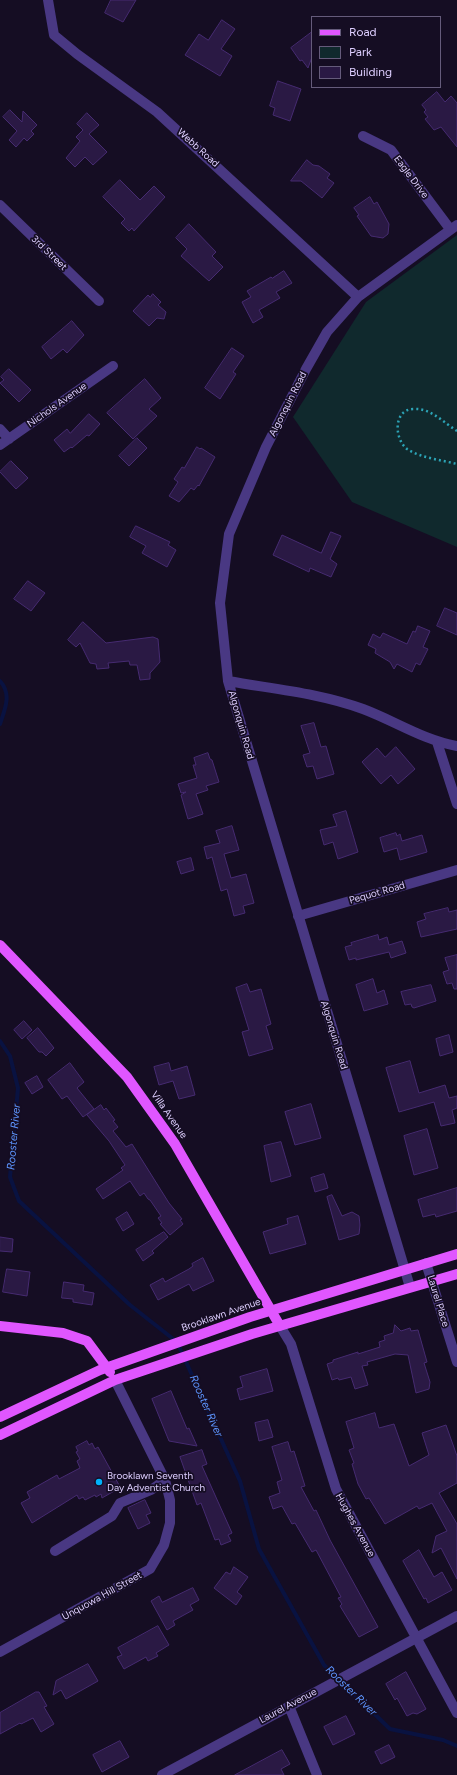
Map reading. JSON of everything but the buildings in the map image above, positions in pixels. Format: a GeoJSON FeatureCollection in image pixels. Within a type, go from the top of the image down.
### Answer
{"type":"FeatureCollection","features":[{"type":"Feature","properties":{"kind":"main road","name":"Villa Avenue"},"geometry":{"type":"LineString","coordinates":[[0,945],[127,1077],[174,1144],[213,1208],[280,1326]]}},
{"type":"Feature","properties":{"kind":"main road","name":"Brooklawn Avenue"},"geometry":{"type":"LineString","coordinates":[[0,1417],[108,1368],[188,1339],[270,1310],[457,1254]]}},
{"type":"Feature","properties":{"kind":"main road"},"geometry":{"type":"LineString","coordinates":[[0,1435],[115,1380],[280,1326],[457,1274]]}},
{"type":"Feature","properties":{"kind":"main road"},"geometry":{"type":"LineString","coordinates":[[0,1326],[63,1333],[87,1341],[108,1368],[115,1380]]}},
{"type":"Feature","properties":{"kind":"street","name":"Webb Road"},"geometry":{"type":"LineString","coordinates":[[48,0],[54,36],[157,112],[358,298]]}},
{"type":"Feature","properties":{"kind":"street","name":"Eagle Drive"},"geometry":{"type":"LineString","coordinates":[[363,136],[391,150],[454,227]]}},
{"type":"Feature","properties":{"kind":"street","name":"3rd Street"},"geometry":{"type":"LineString","coordinates":[[0,205],[99,301]]}},
{"type":"Feature","properties":{"kind":"street","name":"Algonquin Road"},"geometry":{"type":"LineString","coordinates":[[410,1287],[406,1269],[228,681],[220,603],[229,534],[266,447],[306,369],[327,332],[358,298],[454,227]]}},
{"type":"Feature","properties":{"kind":"street","name":"Nichols Avenue"},"geometry":{"type":"LineString","coordinates":[[0,445],[113,366]]}},
{"type":"Feature","properties":{"kind":"street"},"geometry":{"type":"LineString","coordinates":[[0,429],[9,439]]}},
{"type":"Feature","properties":{"kind":"street"},"geometry":{"type":"LineString","coordinates":[[228,681],[306,694],[363,709],[437,742],[457,746]]}},
{"type":"Feature","properties":{"kind":"street"},"geometry":{"type":"LineString","coordinates":[[437,742],[457,804]]}},
{"type":"Feature","properties":{"kind":"street","name":"Pequot Road"},"geometry":{"type":"LineString","coordinates":[[298,916],[457,870]]}},
{"type":"Feature","properties":{"kind":"street","name":"Laurel Place"},"geometry":{"type":"LineString","coordinates":[[426,1263],[457,1362]]}},
{"type":"Feature","properties":{"kind":"street","name":"Hughes Avenue"},"geometry":{"type":"LineString","coordinates":[[280,1326],[290,1344],[336,1489],[457,1713]]}},
{"type":"Feature","properties":{"kind":"street","name":"Unquowa Hill Street"},"geometry":{"type":"LineString","coordinates":[[0,1652],[150,1569],[164,1545],[170,1523],[170,1500],[165,1480],[115,1380]]}},
{"type":"Feature","properties":{"kind":"street"},"geometry":{"type":"LineString","coordinates":[[54,1551],[112,1516],[120,1503],[151,1490],[165,1480]]}},
{"type":"Feature","properties":{"kind":"street","name":"Laurel Avenue"},"geometry":{"type":"LineString","coordinates":[[162,1775],[417,1639],[457,1616]]}},
{"type":"Feature","properties":{"kind":"street"},"geometry":{"type":"LineString","coordinates":[[289,1706],[317,1775]]}},
{"type":"Feature","properties":{"kind":"path"},"geometry":{"type":"LineString","coordinates":[[457,431],[433,414],[414,409],[408,410],[403,415],[397,427],[397,435],[400,442],[408,449],[425,456],[457,464]]}},
{"type":"Feature","properties":{"kind":"green space"},"geometry":{"type":"Polygon","coordinates":[[[457,235],[457,547],[352,502],[293,417],[366,302],[457,235]]]}},
{"type":"Feature","properties":{"kind":"waterway"},"geometry":{"type":"LineString","coordinates":[[0,681],[4,686],[7,696],[0,724]]}},
{"type":"Feature","properties":{"kind":"waterway","name":"Rooster River"},"geometry":{"type":"LineString","coordinates":[[0,1041],[10,1056],[18,1088],[10,1177],[19,1201],[130,1305],[177,1342],[240,1481],[259,1549],[324,1665],[390,1729],[443,1740],[457,1746]]}},
{"type":"Feature","properties":{"kind":"place","name":"Brooklawn Seventh Day Adventist Church"},"geometry":{"type":"Point","coordinates":[99,1482]}}]}
